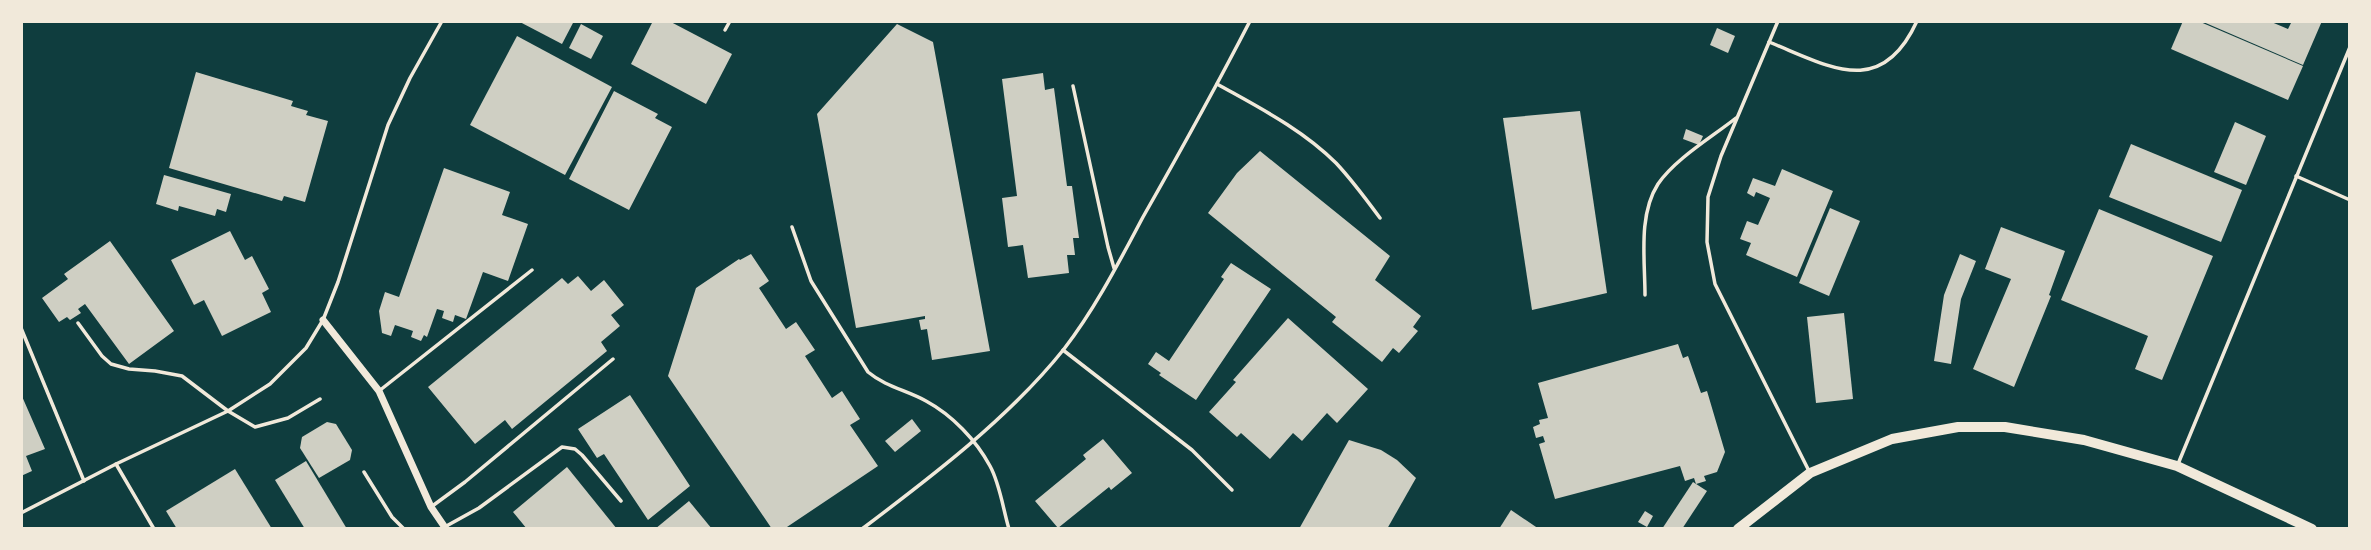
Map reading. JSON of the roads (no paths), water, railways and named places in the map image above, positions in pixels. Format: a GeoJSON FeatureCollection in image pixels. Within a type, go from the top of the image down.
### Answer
{"type":"FeatureCollection","features":[{"type":"Feature","properties":{"kind":"street"},"geometry":{"type":"LineString","coordinates":[[323,320],[379,391],[431,507],[444,528]]}},
{"type":"Feature","properties":{"kind":"street"},"geometry":{"type":"LineString","coordinates":[[1738,529],[1810,473],[1892,439],[1958,427],[2005,427],[2084,440],[2177,466],[2312,529]]}},
{"type":"Feature","properties":{"kind":"lane"},"geometry":{"type":"LineString","coordinates":[[21,513],[228,411],[270,384],[306,348],[323,320],[388,125],[410,78],[442,21]]}},
{"type":"Feature","properties":{"kind":"lane"},"geometry":{"type":"LineString","coordinates":[[725,30],[730,21]]}},
{"type":"Feature","properties":{"kind":"lane"},"geometry":{"type":"LineString","coordinates":[[863,529],[1003,414],[1063,350],[1115,269],[1251,21]]}},
{"type":"Feature","properties":{"kind":"lane"},"geometry":{"type":"LineString","coordinates":[[1778,21],[1721,156],[1709,197],[1707,242],[1715,284],[1810,473]]}},
{"type":"Feature","properties":{"kind":"lane"},"geometry":{"type":"LineString","coordinates":[[1769,42],[1837,70],[1862,72],[1885,63],[1909,39],[1917,21]]}},
{"type":"Feature","properties":{"kind":"lane"},"geometry":{"type":"LineString","coordinates":[[2177,466],[2350,47]]}},
{"type":"Feature","properties":{"kind":"lane"},"geometry":{"type":"LineString","coordinates":[[1217,84],[1315,144],[1336,163],[1380,218]]}},
{"type":"Feature","properties":{"kind":"lane"},"geometry":{"type":"LineString","coordinates":[[1073,86],[1115,269]]}},
{"type":"Feature","properties":{"kind":"lane"},"geometry":{"type":"LineString","coordinates":[[1646,295],[1645,235],[1651,197],[1672,168],[1738,117]]}},
{"type":"Feature","properties":{"kind":"lane"},"geometry":{"type":"LineString","coordinates":[[2297,176],[2350,200]]}},
{"type":"Feature","properties":{"kind":"lane"},"geometry":{"type":"LineString","coordinates":[[792,228],[811,281],[868,372],[880,382],[926,401],[972,439],[992,468],[1009,529]]}},
{"type":"Feature","properties":{"kind":"lane"},"geometry":{"type":"LineString","coordinates":[[379,391],[532,271]]}},
{"type":"Feature","properties":{"kind":"lane"},"geometry":{"type":"LineString","coordinates":[[78,323],[111,364],[182,376],[228,411],[255,427],[288,418],[320,399]]}},
{"type":"Feature","properties":{"kind":"lane"},"geometry":{"type":"LineString","coordinates":[[21,328],[84,481]]}},
{"type":"Feature","properties":{"kind":"lane"},"geometry":{"type":"LineString","coordinates":[[1063,350],[1192,450],[1232,490]]}},
{"type":"Feature","properties":{"kind":"lane"},"geometry":{"type":"LineString","coordinates":[[431,507],[466,482],[613,359]]}},
{"type":"Feature","properties":{"kind":"lane"},"geometry":{"type":"LineString","coordinates":[[444,528],[479,508],[562,447],[575,449],[582,455],[621,501]]}},
{"type":"Feature","properties":{"kind":"lane"},"geometry":{"type":"LineString","coordinates":[[116,464],[155,529]]}},
{"type":"Feature","properties":{"kind":"lane"},"geometry":{"type":"LineString","coordinates":[[364,472],[392,517],[404,529]]}}]}
